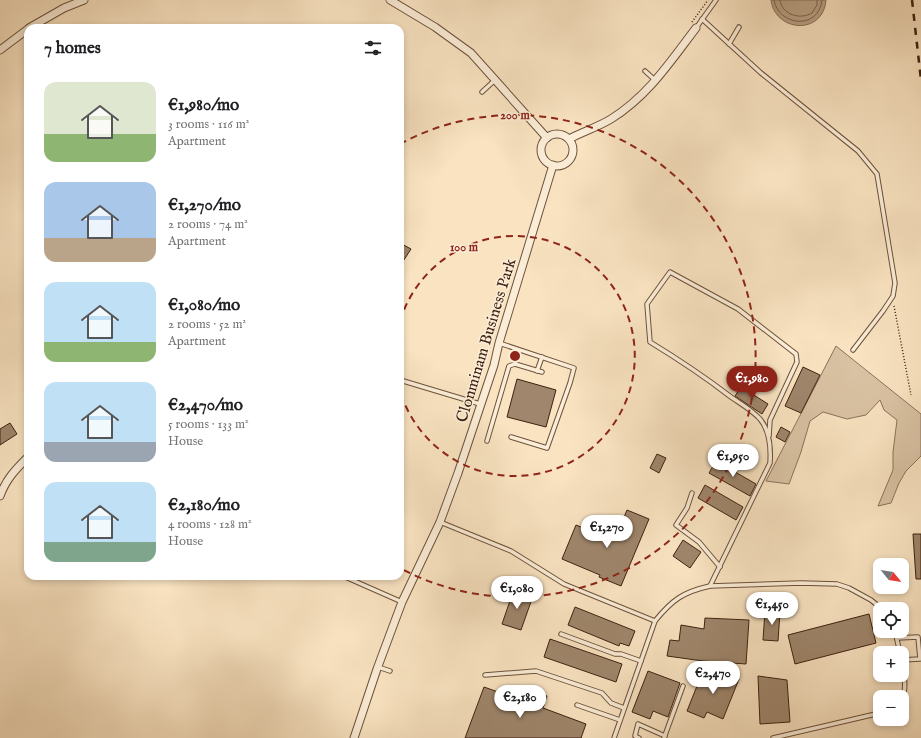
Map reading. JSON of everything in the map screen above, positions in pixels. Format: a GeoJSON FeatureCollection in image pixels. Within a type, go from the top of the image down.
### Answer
{"type":"FeatureCollection","features":[{"type":"Feature","properties":{"kind":"street"},"geometry":{"type":"LineString","coordinates":[[35,24],[64,8],[84,0]]}},
{"type":"Feature","properties":{"kind":"street"},"geometry":{"type":"LineString","coordinates":[[392,0],[435,27],[471,53],[547,138]]}},
{"type":"Feature","properties":{"kind":"street"},"geometry":{"type":"LineString","coordinates":[[569,139],[610,120],[630,105],[656,81],[696,28]]}},
{"type":"Feature","properties":{"kind":"street"},"geometry":{"type":"LineString","coordinates":[[0,50],[24,31]]}},
{"type":"Feature","properties":{"kind":"street"},"geometry":{"type":"LineString","coordinates":[[561,134],[569,139],[573,148],[571,158],[563,165],[552,165],[542,155],[542,146],[547,138],[551,135],[561,134]]}},
{"type":"Feature","properties":{"kind":"street","name":"Clonminam Business Park"},"geometry":{"type":"LineString","coordinates":[[354,738],[402,602],[440,522],[458,473],[494,365],[499,343],[552,165]]}},
{"type":"Feature","properties":{"kind":"street"},"geometry":{"type":"LineString","coordinates":[[0,496],[5,482],[24,460]]}},
{"type":"Feature","properties":{"kind":"lane"},"geometry":{"type":"LineString","coordinates":[[696,28],[716,0]]}},
{"type":"Feature","properties":{"kind":"lane"},"geometry":{"type":"LineString","coordinates":[[702,19],[761,73],[858,151],[877,174],[895,283],[893,296],[853,350]]}},
{"type":"Feature","properties":{"kind":"lane"},"geometry":{"type":"LineString","coordinates":[[729,44],[740,27]]}},
{"type":"Feature","properties":{"kind":"lane"},"geometry":{"type":"LineString","coordinates":[[645,71],[656,81]]}},
{"type":"Feature","properties":{"kind":"lane"},"geometry":{"type":"LineString","coordinates":[[482,92],[495,80]]}},
{"type":"Feature","properties":{"kind":"lane"},"geometry":{"type":"LineString","coordinates":[[710,586],[770,463],[770,420],[797,362],[796,354],[738,309],[670,272],[647,304],[650,342],[693,369],[751,411],[761,420],[769,436]]}},
{"type":"Feature","properties":{"kind":"lane"},"geometry":{"type":"LineString","coordinates":[[499,343],[574,368],[547,448],[511,436]]}},
{"type":"Feature","properties":{"kind":"lane"},"geometry":{"type":"LineString","coordinates":[[537,371],[542,357]]}},
{"type":"Feature","properties":{"kind":"lane"},"geometry":{"type":"LineString","coordinates":[[487,441],[509,366],[515,364],[542,372]]}},
{"type":"Feature","properties":{"kind":"lane"},"geometry":{"type":"LineString","coordinates":[[404,381],[480,404]]}},
{"type":"Feature","properties":{"kind":"lane"},"geometry":{"type":"LineString","coordinates":[[692,493],[687,508],[676,525],[699,542],[720,567]]}},
{"type":"Feature","properties":{"kind":"lane"},"geometry":{"type":"LineString","coordinates":[[440,522],[511,551],[564,584],[654,621]]}},
{"type":"Feature","properties":{"kind":"lane"},"geometry":{"type":"LineString","coordinates":[[352,580],[402,602]]}},
{"type":"Feature","properties":{"kind":"lane"},"geometry":{"type":"LineString","coordinates":[[614,738],[654,621],[665,608],[678,597],[696,589],[710,586],[801,583],[837,584],[849,588],[873,602]]}},
{"type":"Feature","properties":{"kind":"lane"},"geometry":{"type":"LineString","coordinates":[[561,634],[614,654],[621,654],[641,661]]}},
{"type":"Feature","properties":{"kind":"lane"},"geometry":{"type":"LineString","coordinates":[[909,637],[918,637],[920,659],[909,660]]}},
{"type":"Feature","properties":{"kind":"lane"},"geometry":{"type":"LineString","coordinates":[[897,638],[899,646]]}},
{"type":"Feature","properties":{"kind":"lane"},"geometry":{"type":"LineString","coordinates":[[378,667],[390,671]]}},
{"type":"Feature","properties":{"kind":"lane"},"geometry":{"type":"LineString","coordinates":[[486,675],[536,671],[602,693],[611,704],[624,708]]}},
{"type":"Feature","properties":{"kind":"lane"},"geometry":{"type":"LineString","coordinates":[[638,738],[635,736],[638,724],[664,737],[683,686]]}},
{"type":"Feature","properties":{"kind":"lane"},"geometry":{"type":"LineString","coordinates":[[577,705],[620,720]]}},
{"type":"Feature","properties":{"kind":"lane"},"geometry":{"type":"LineString","coordinates":[[773,738],[873,715]]}},
{"type":"Feature","properties":{"kind":"path"},"geometry":{"type":"LineString","coordinates":[[893,296],[911,395]]}},
{"type":"Feature","properties":{"kind":"shaded area"},"geometry":{"type":"Polygon","coordinates":[[[836,346],[921,414],[921,456],[906,471],[899,483],[891,503],[878,506],[893,470],[893,452],[897,420],[884,410],[880,400],[866,415],[847,419],[823,412],[810,421],[801,452],[789,484],[766,481],[836,346]]]}},
{"type":"Feature","properties":{"kind":"water"},"geometry":{"type":"Polygon","coordinates":[[[771,0],[826,0],[823,12],[817,20],[799,26],[789,24],[781,19],[774,11],[771,0]]]}},
{"type":"Feature","properties":{"kind":"building"},"geometry":{"type":"Polygon","coordinates":[[[404,245],[411,249],[404,260],[404,245]]]}},
{"type":"Feature","properties":{"kind":"building"},"geometry":{"type":"Polygon","coordinates":[[[803,367],[820,375],[801,413],[785,406],[803,367]]]}},
{"type":"Feature","properties":{"kind":"building"},"geometry":{"type":"Polygon","coordinates":[[[517,379],[556,390],[546,427],[507,417],[517,379]]]}},
{"type":"Feature","properties":{"kind":"building"},"geometry":{"type":"Polygon","coordinates":[[[741,387],[768,404],[762,414],[735,396],[741,387]]]}},
{"type":"Feature","properties":{"kind":"building"},"geometry":{"type":"Polygon","coordinates":[[[10,423],[17,434],[0,445],[0,429],[10,423]]]}},
{"type":"Feature","properties":{"kind":"building"},"geometry":{"type":"Polygon","coordinates":[[[781,427],[790,432],[785,442],[776,437],[781,427]]]}},
{"type":"Feature","properties":{"kind":"building"},"geometry":{"type":"Polygon","coordinates":[[[657,454],[666,458],[659,473],[650,468],[657,454]]]}},
{"type":"Feature","properties":{"kind":"building"},"geometry":{"type":"Polygon","coordinates":[[[716,461],[756,484],[750,496],[709,473],[716,461]]]}},
{"type":"Feature","properties":{"kind":"building"},"geometry":{"type":"Polygon","coordinates":[[[705,485],[743,507],[736,520],[698,498],[705,485]]]}},
{"type":"Feature","properties":{"kind":"building"},"geometry":{"type":"Polygon","coordinates":[[[627,510],[649,519],[621,586],[599,577],[600,575],[562,559],[576,525],[614,541],[627,510]]]}},
{"type":"Feature","properties":{"kind":"building"},"geometry":{"type":"Polygon","coordinates":[[[913,534],[921,534],[921,579],[916,579],[913,534]]]}},
{"type":"Feature","properties":{"kind":"building"},"geometry":{"type":"Polygon","coordinates":[[[683,540],[701,552],[690,568],[673,556],[683,540]]]}},
{"type":"Feature","properties":{"kind":"building"},"geometry":{"type":"Polygon","coordinates":[[[514,589],[533,596],[521,630],[502,624],[514,589]]]}},
{"type":"Feature","properties":{"kind":"building"},"geometry":{"type":"Polygon","coordinates":[[[575,607],[635,631],[629,646],[620,643],[619,646],[568,625],[575,607]]]}},
{"type":"Feature","properties":{"kind":"building"},"geometry":{"type":"Polygon","coordinates":[[[765,611],[780,612],[778,641],[763,640],[765,611]]]}},
{"type":"Feature","properties":{"kind":"building"},"geometry":{"type":"Polygon","coordinates":[[[869,614],[873,631],[873,638],[875,638],[876,643],[795,664],[788,635],[869,614]]]}},
{"type":"Feature","properties":{"kind":"building"},"geometry":{"type":"Polygon","coordinates":[[[705,618],[749,620],[746,664],[703,661],[667,656],[670,640],[679,641],[681,625],[704,629],[705,618]]]}},
{"type":"Feature","properties":{"kind":"building"},"geometry":{"type":"Polygon","coordinates":[[[550,639],[622,664],[616,682],[544,657],[550,639]]]}},
{"type":"Feature","properties":{"kind":"building"},"geometry":{"type":"Polygon","coordinates":[[[648,671],[680,683],[668,717],[653,711],[650,719],[632,712],[648,671]]]}},
{"type":"Feature","properties":{"kind":"building"},"geometry":{"type":"Polygon","coordinates":[[[703,671],[719,677],[721,672],[739,679],[723,719],[707,712],[704,718],[687,711],[703,671]]]}},
{"type":"Feature","properties":{"kind":"building"},"geometry":{"type":"Polygon","coordinates":[[[758,676],[787,680],[790,722],[760,724],[758,676]]]}},
{"type":"Feature","properties":{"kind":"building"},"geometry":{"type":"Polygon","coordinates":[[[484,687],[532,704],[537,692],[547,696],[543,708],[586,724],[581,738],[465,738],[484,687]]]}},
{"type":"Feature","properties":{"kind":"railway"},"geometry":{"type":"LineString","coordinates":[[912,0],[921,80]]}}]}
